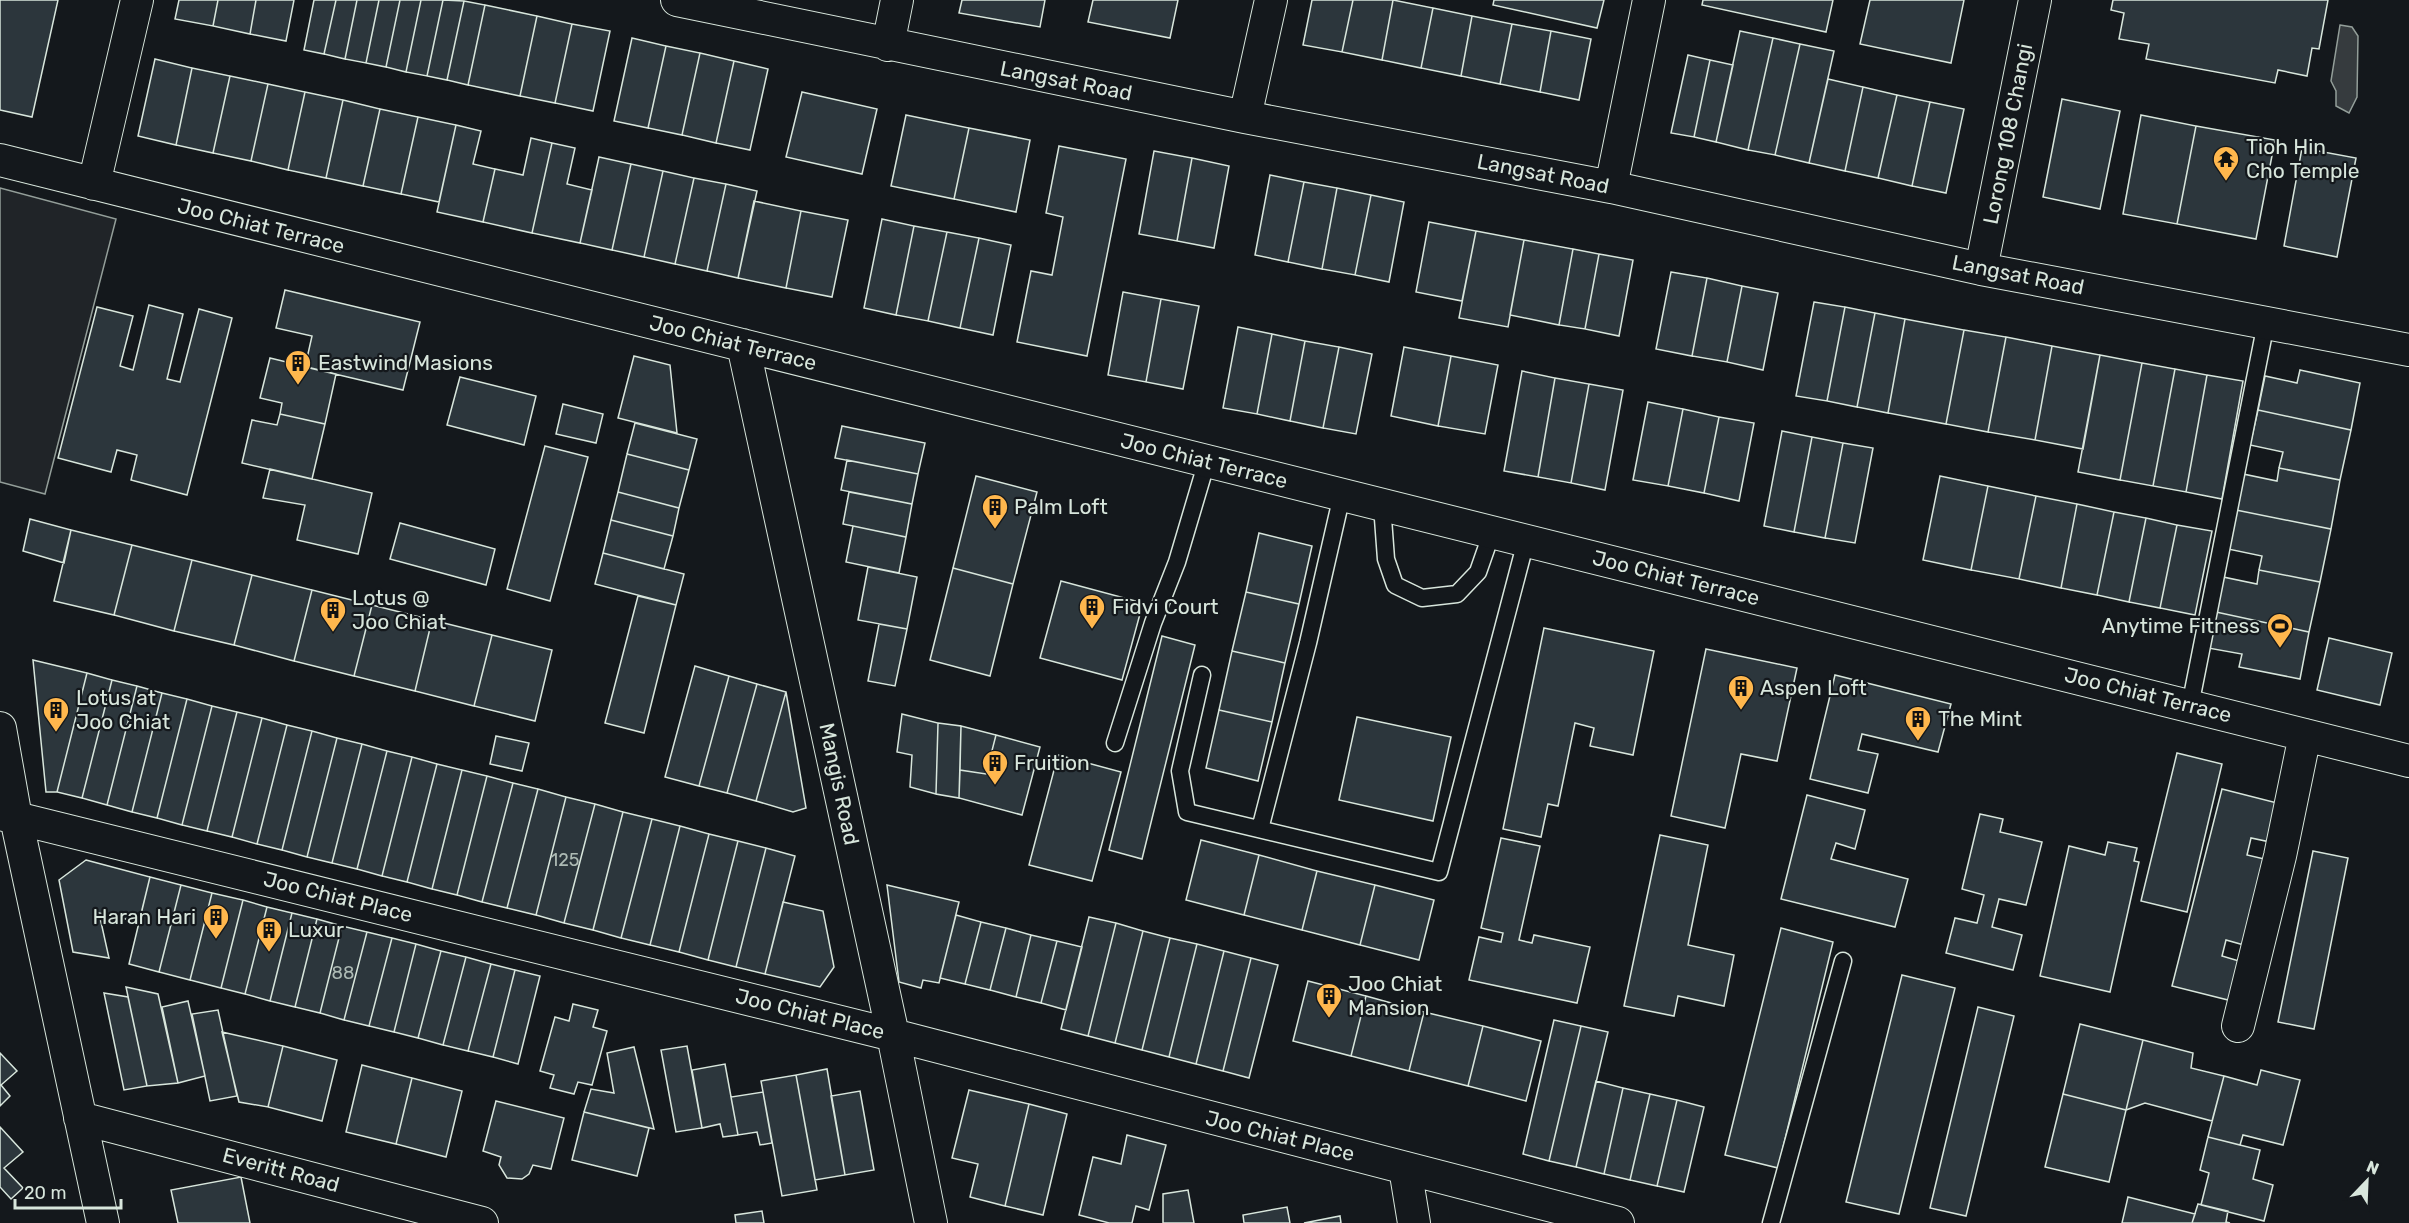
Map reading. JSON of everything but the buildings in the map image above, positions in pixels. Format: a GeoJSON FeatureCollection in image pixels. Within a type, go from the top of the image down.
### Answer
{"type":"FeatureCollection","features":[{"type":"Feature","properties":{"kind":"street"},"geometry":{"type":"LineString","coordinates":[[94,184],[137,0]]}},
{"type":"Feature","properties":{"kind":"street","name":"Langsat Road"},"geometry":{"type":"LineString","coordinates":[[676,0],[1245,117],[1611,187],[1981,269],[2409,350]]}},
{"type":"Feature","properties":{"kind":"street"},"geometry":{"type":"LineString","coordinates":[[888,45],[897,0]]}},
{"type":"Feature","properties":{"kind":"street"},"geometry":{"type":"LineString","coordinates":[[1245,117],[1271,0]]}},
{"type":"Feature","properties":{"kind":"street"},"geometry":{"type":"LineString","coordinates":[[1611,187],[1649,0]]}},
{"type":"Feature","properties":{"kind":"street","name":"Lorong 108 Changi"},"geometry":{"type":"LineString","coordinates":[[1981,269],[2036,0]]}},
{"type":"Feature","properties":{"kind":"street","name":"Joo Chiat Terrace"},"geometry":{"type":"LineString","coordinates":[[0,160],[2409,761]]}},
{"type":"Feature","properties":{"kind":"street","name":"Mangis Road"},"geometry":{"type":"LineString","coordinates":[[743,345],[893,1035],[931,1223]]}},
{"type":"Feature","properties":{"kind":"street"},"geometry":{"type":"LineString","coordinates":[[0,728],[8,816],[103,1223]]}},
{"type":"Feature","properties":{"kind":"street"},"geometry":{"type":"LineString","coordinates":[[2238,1026],[2280,856],[2305,735]]}},
{"type":"Feature","properties":{"kind":"street","name":"Joo Chiat Place"},"geometry":{"type":"LineString","coordinates":[[8,816],[893,1035],[1405,1168],[1570,1217],[1617,1223]]}},
{"type":"Feature","properties":{"kind":"street","name":"Everitt Road"},"geometry":{"type":"LineString","coordinates":[[80,1118],[482,1223]]}},
{"type":"Feature","properties":{"kind":"street"},"geometry":{"type":"LineString","coordinates":[[1405,1168],[1414,1223]]}},
{"type":"Feature","properties":{"kind":"lane"},"geometry":{"type":"LineString","coordinates":[[2190,706],[2266,323]]}},
{"type":"Feature","properties":{"kind":"lane"},"geometry":{"type":"LineString","coordinates":[[1115,743],[1153,623],[1177,562],[1207,461]]}},
{"type":"Feature","properties":{"kind":"lane"},"geometry":{"type":"LineString","coordinates":[[1260,829],[1308,643],[1342,495]]}},
{"type":"Feature","properties":{"kind":"lane"},"geometry":{"type":"LineString","coordinates":[[1382,505],[1386,559],[1395,585],[1422,598],[1457,594],[1478,572],[1492,532]]}},
{"type":"Feature","properties":{"kind":"lane"},"geometry":{"type":"LineString","coordinates":[[1202,675],[1180,771],[1187,812],[1439,872],[1526,541]]}},
{"type":"Feature","properties":{"kind":"lane"},"geometry":{"type":"LineString","coordinates":[[1771,1223],[1843,961]]}},
{"type":"Feature","properties":{"kind":"shaded area"},"geometry":{"type":"Polygon","coordinates":[[[2340,25],[2352,27],[2358,36],[2357,97],[2349,113],[2336,106],[2336,91],[2331,81],[2340,25]]]}},
{"type":"Feature","properties":{"kind":"shaded area"},"geometry":{"type":"Polygon","coordinates":[[[0,188],[116,219],[45,494],[0,482],[0,188]]]}},
{"type":"Feature","properties":{"kind":"place","name":"Tioh Hin Cho Temple"},"geometry":{"type":"Point","coordinates":[2226,182]}},
{"type":"Feature","properties":{"kind":"place","name":"Eastwind Masions"},"geometry":{"type":"Point","coordinates":[298,386]}},
{"type":"Feature","properties":{"kind":"place","name":"Palm Loft"},"geometry":{"type":"Point","coordinates":[995,530]}},
{"type":"Feature","properties":{"kind":"place","name":"Fidvi Court"},"geometry":{"type":"Point","coordinates":[1092,630]}},
{"type":"Feature","properties":{"kind":"place","name":"Lotus @ Joo Chiat"},"geometry":{"type":"Point","coordinates":[333,633]}},
{"type":"Feature","properties":{"kind":"place","name":"Anytime Fitness"},"geometry":{"type":"Point","coordinates":[2280,649]}},
{"type":"Feature","properties":{"kind":"place","name":"Aspen Loft"},"geometry":{"type":"Point","coordinates":[1741,711]}},
{"type":"Feature","properties":{"kind":"place","name":"Lotus at Joo Chiat"},"geometry":{"type":"Point","coordinates":[56,733]}},
{"type":"Feature","properties":{"kind":"place","name":"The Mint"},"geometry":{"type":"Point","coordinates":[1918,742]}},
{"type":"Feature","properties":{"kind":"place","name":"Fruition"},"geometry":{"type":"Point","coordinates":[995,786]}},
{"type":"Feature","properties":{"kind":"place","name":"Haran Hari"},"geometry":{"type":"Point","coordinates":[216,940]}},
{"type":"Feature","properties":{"kind":"place","name":"Luxur"},"geometry":{"type":"Point","coordinates":[269,953]}},
{"type":"Feature","properties":{"kind":"place","name":"Joo Chiat Mansion"},"geometry":{"type":"Point","coordinates":[1329,1019]}}]}
